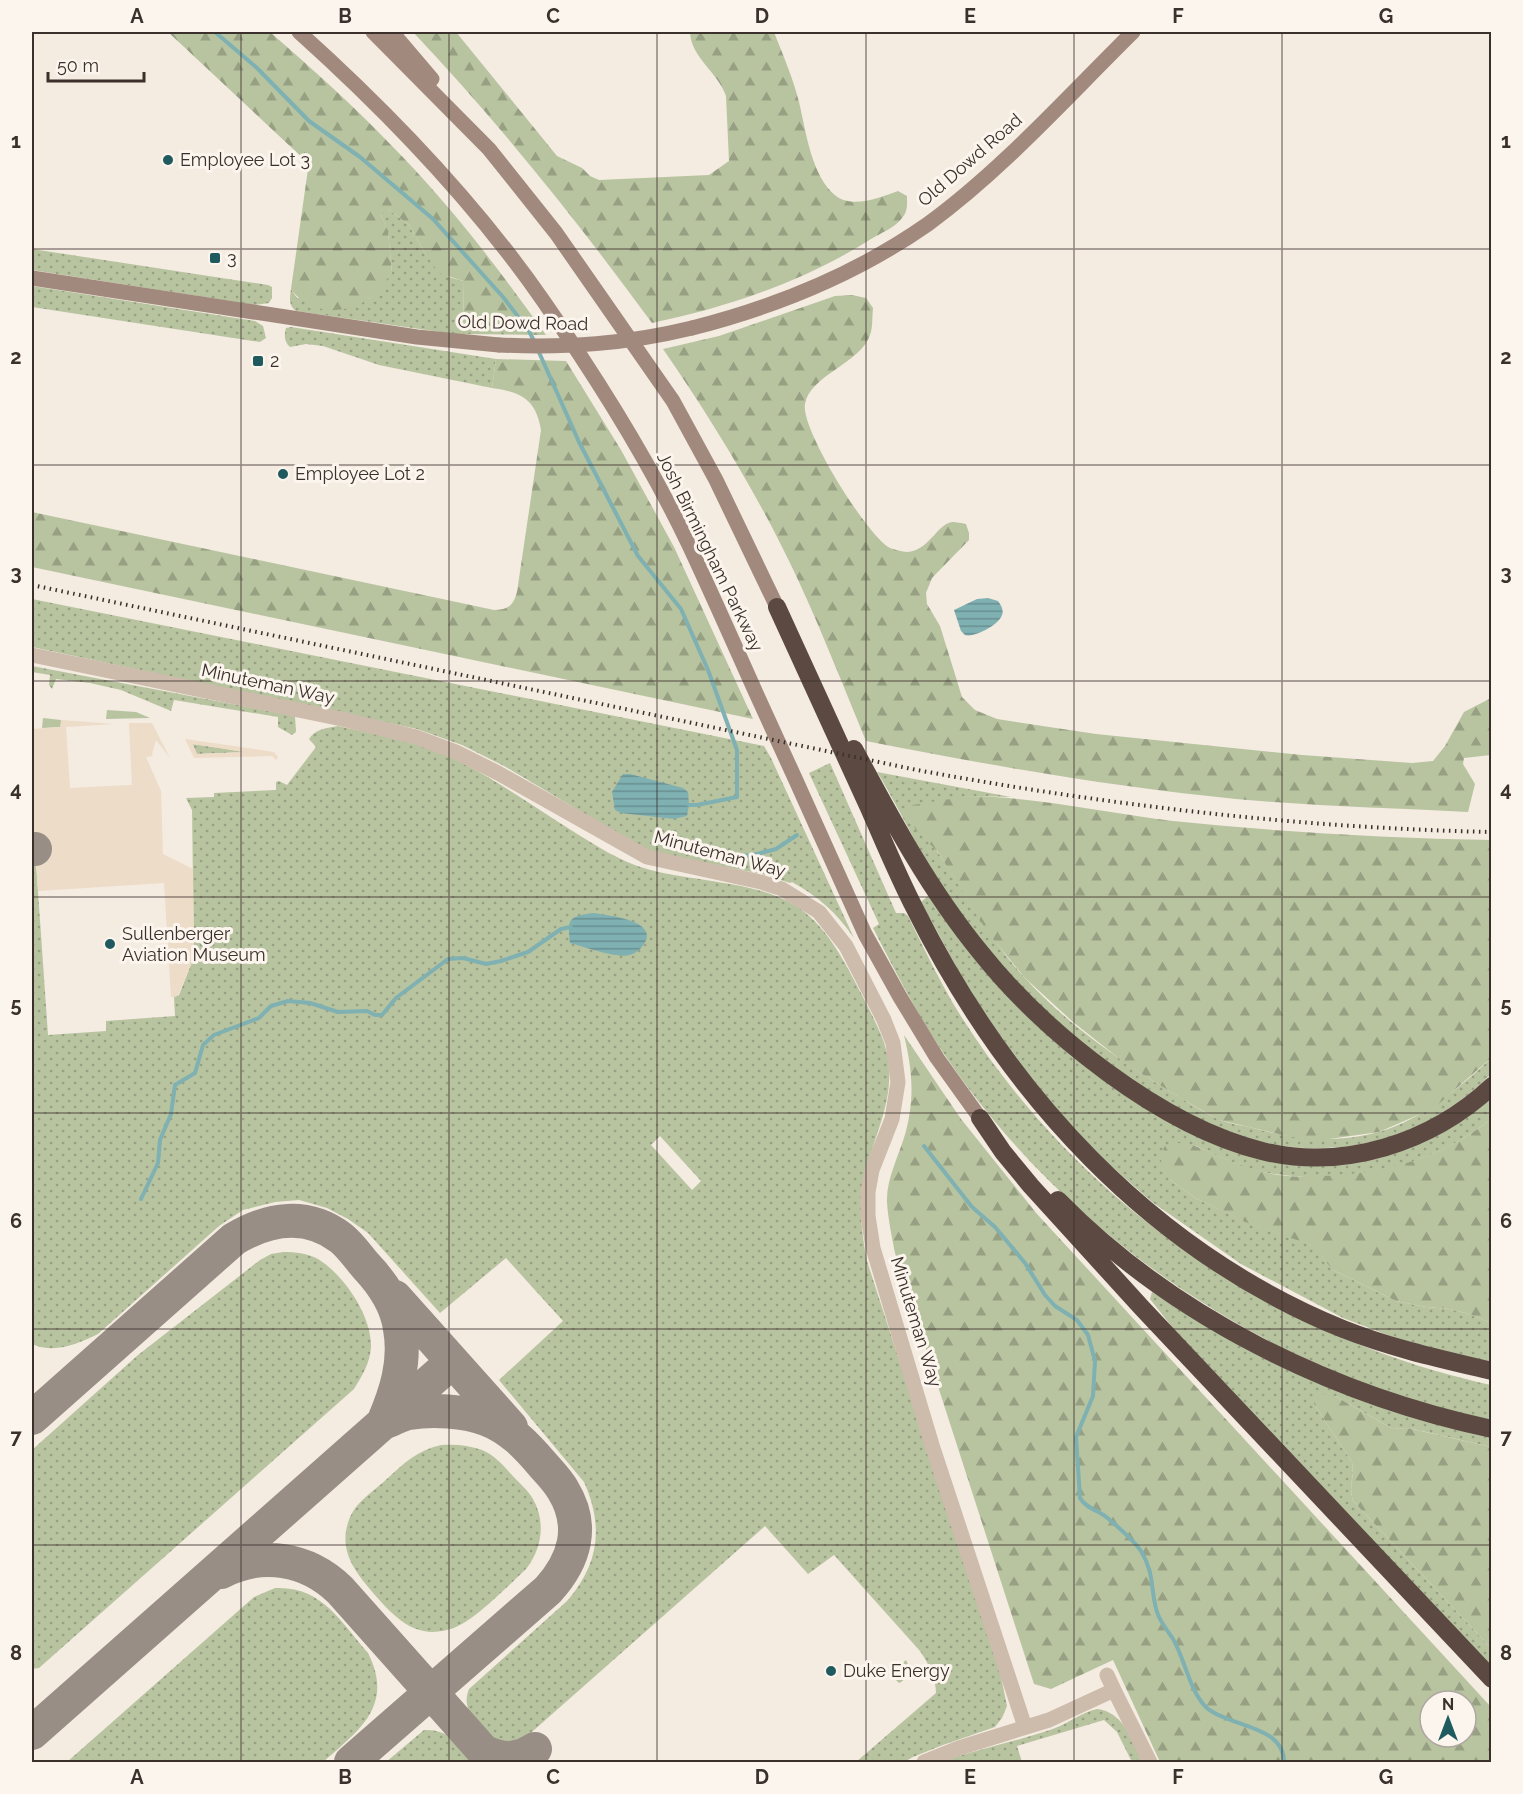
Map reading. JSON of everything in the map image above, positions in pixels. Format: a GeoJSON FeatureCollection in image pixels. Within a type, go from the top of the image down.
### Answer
{"type":"FeatureCollection","features":[{"type":"Feature","properties":{"kind":"highway"},"geometry":{"type":"LineString","coordinates":[[777,607],[902,838],[955,920],[982,955],[1020,997],[1068,1041],[1125,1085],[1184,1120],[1212,1133],[1263,1151],[1312,1158],[1362,1153],[1387,1148],[1412,1139],[1453,1118],[1491,1086]]}},
{"type":"Feature","properties":{"kind":"highway"},"geometry":{"type":"LineString","coordinates":[[777,607],[920,919],[984,1028],[1017,1075],[1060,1128],[1128,1195],[1171,1230],[1251,1283],[1343,1329],[1419,1354],[1491,1371]]}},
{"type":"Feature","properties":{"kind":"highway"},"geometry":{"type":"LineString","coordinates":[[981,1118],[1063,1205],[1094,1233],[1158,1284],[1219,1324],[1267,1350],[1338,1382],[1427,1413],[1491,1429]]}},
{"type":"Feature","properties":{"kind":"highway"},"geometry":{"type":"LineString","coordinates":[[981,1118],[1003,1152],[1031,1186],[1134,1300],[1491,1679]]}},
{"type":"Feature","properties":{"kind":"main road","name":"Josh Birmingham Parkway"},"geometry":{"type":"LineString","coordinates":[[299,32],[378,105],[455,189],[509,254],[543,300],[604,394],[688,543],[865,934],[937,1058],[981,1118]]}},
{"type":"Feature","properties":{"kind":"main road","name":"Josh Birmingham Parkway"},"geometry":{"type":"LineString","coordinates":[[373,32],[489,149],[556,232],[673,401],[716,480],[777,607]]}},
{"type":"Feature","properties":{"kind":"main road"},"geometry":{"type":"LineString","coordinates":[[392,32],[413,54],[489,149]]}},
{"type":"Feature","properties":{"kind":"main road","name":"Old Dowd Road"},"geometry":{"type":"LineString","coordinates":[[32,278],[417,337],[499,345],[554,347],[605,344],[656,337],[761,306],[846,273],[909,236],[984,178],[1133,32]]}},
{"type":"Feature","properties":{"kind":"street","name":"Minuteman Way"},"geometry":{"type":"LineString","coordinates":[[32,656],[342,719],[416,737],[456,752],[498,773],[647,857],[761,882],[782,889],[819,912],[846,946],[884,1020],[893,1043],[898,1082],[892,1119],[872,1170],[868,1192],[868,1216],[873,1248],[932,1445],[1025,1727]]}},
{"type":"Feature","properties":{"kind":"street"},"geometry":{"type":"LineString","coordinates":[[1107,1675],[1150,1762]]}},
{"type":"Feature","properties":{"kind":"street"},"geometry":{"type":"LineString","coordinates":[[924,1762],[959,1748],[1049,1720],[1114,1690]]}},
{"type":"Feature","properties":{"kind":"green space"},"geometry":{"type":"Polygon","coordinates":[[[168,32],[270,32],[376,129],[432,189],[472,236],[546,335],[464,334],[463,281],[439,273],[409,225],[388,209],[383,210],[381,215],[388,231],[392,272],[381,288],[358,305],[337,310],[316,307],[298,297],[291,289],[308,169],[307,162],[168,32]]]}},
{"type":"Feature","properties":{"kind":"green space"},"geometry":{"type":"Polygon","coordinates":[[[413,32],[456,32],[557,156],[582,168],[590,176],[599,180],[709,175],[729,161],[726,96],[695,50],[690,32],[774,32],[797,93],[815,165],[828,187],[836,196],[851,202],[867,201],[898,191],[907,196],[907,208],[899,221],[888,230],[820,268],[766,291],[681,317],[652,323],[537,174],[413,32]]]}},
{"type":"Feature","properties":{"kind":"green space"},"geometry":{"type":"Polygon","coordinates":[[[383,209],[388,209],[409,225],[426,255],[449,277],[463,281],[464,334],[296,311],[292,306],[291,289],[297,298],[369,299],[392,272],[388,232],[381,215],[383,209]]]}},
{"type":"Feature","properties":{"kind":"green space"},"geometry":{"type":"Polygon","coordinates":[[[32,249],[268,285],[272,287],[272,298],[269,303],[255,305],[32,270],[32,249]]]}},
{"type":"Feature","properties":{"kind":"green space"},"geometry":{"type":"Polygon","coordinates":[[[32,286],[255,321],[263,326],[266,338],[260,342],[32,307],[32,286]]]}},
{"type":"Feature","properties":{"kind":"green space"},"geometry":{"type":"Polygon","coordinates":[[[852,295],[866,298],[873,308],[870,335],[857,354],[816,385],[805,404],[806,417],[837,480],[866,524],[890,548],[905,552],[915,551],[927,543],[946,524],[952,522],[966,524],[969,540],[932,578],[926,593],[927,604],[940,626],[962,697],[975,710],[997,719],[1096,734],[1302,755],[1412,763],[1433,761],[1445,746],[1464,712],[1491,698],[1491,755],[1464,758],[1463,764],[1475,784],[1468,812],[1294,803],[1190,794],[1050,774],[866,741],[808,602],[769,521],[718,434],[663,349],[719,336],[835,296],[852,295]]]}},
{"type":"Feature","properties":{"kind":"green space"},"geometry":{"type":"Polygon","coordinates":[[[286,328],[496,359],[492,388],[379,365],[323,346],[306,344],[290,347],[285,336],[286,328]]]}},
{"type":"Feature","properties":{"kind":"green space"},"geometry":{"type":"Polygon","coordinates":[[[496,359],[566,361],[621,450],[674,547],[753,719],[32,567],[32,512],[494,610],[506,608],[512,604],[517,592],[541,430],[539,419],[526,399],[511,392],[492,388],[496,359]]]}},
{"type":"Feature","properties":{"kind":"green space"},"geometry":{"type":"Polygon","coordinates":[[[32,599],[764,746],[854,938],[826,906],[792,882],[649,852],[504,766],[462,745],[417,729],[32,647],[32,599]]]}},
{"type":"Feature","properties":{"kind":"green space"},"geometry":{"type":"Polygon","coordinates":[[[32,666],[295,716],[296,732],[292,735],[278,727],[278,717],[174,700],[171,711],[121,690],[90,683],[56,679],[52,689],[49,685],[50,675],[32,672],[32,666]]]}},
{"type":"Feature","properties":{"kind":"green space"},"geometry":{"type":"Polygon","coordinates":[[[107,710],[136,712],[150,718],[106,719],[107,710]]]}},
{"type":"Feature","properties":{"kind":"green space"},"geometry":{"type":"Polygon","coordinates":[[[43,718],[61,720],[61,727],[42,728],[43,718]]]}},
{"type":"Feature","properties":{"kind":"green space"},"geometry":{"type":"Polygon","coordinates":[[[338,726],[399,740],[445,754],[501,785],[598,847],[637,866],[747,887],[784,899],[810,916],[828,936],[856,983],[879,1030],[887,1053],[889,1084],[887,1099],[866,1171],[862,1194],[862,1228],[867,1261],[1000,1672],[1007,1706],[995,1727],[943,1745],[904,1762],[856,1762],[936,1693],[931,1671],[920,1651],[834,1555],[808,1574],[765,1526],[525,1738],[512,1743],[500,1742],[481,1729],[469,1710],[467,1695],[469,1689],[567,1601],[578,1587],[592,1559],[596,1530],[594,1514],[584,1482],[499,1380],[563,1321],[506,1258],[440,1313],[368,1233],[348,1219],[327,1208],[299,1200],[275,1202],[243,1210],[219,1226],[98,1334],[57,1348],[32,1344],[32,864],[36,863],[48,1035],[106,1031],[106,1021],[175,1016],[174,997],[179,995],[194,957],[192,810],[186,798],[214,797],[214,793],[276,790],[276,782],[279,781],[287,785],[316,747],[309,739],[315,733],[338,726]],[[660,1136],[651,1145],[692,1190],[701,1181],[660,1136]]]}},
{"type":"Feature","properties":{"kind":"green space"},"geometry":{"type":"Polygon","coordinates":[[[192,744],[248,752],[197,754],[192,744]]]}},
{"type":"Feature","properties":{"kind":"green space"},"geometry":{"type":"Polygon","coordinates":[[[830,763],[896,913],[904,913],[908,916],[954,1005],[1002,1075],[1057,1140],[1118,1198],[1184,1250],[1255,1295],[1330,1332],[1409,1363],[1491,1385],[1491,1421],[1374,1388],[1272,1343],[1212,1308],[1154,1270],[1099,1227],[1049,1180],[1002,1130],[959,1075],[920,1016],[896,972],[873,928],[879,924],[809,773],[830,763]]]}},
{"type":"Feature","properties":{"kind":"green space"},"geometry":{"type":"Polygon","coordinates":[[[877,772],[1011,797],[969,796],[909,820],[939,854],[1000,948],[1039,993],[1072,1023],[1126,1063],[1218,1119],[1281,1135],[1314,1139],[1363,1136],[1395,1127],[1425,1111],[1466,1081],[1491,1058],[1491,1074],[1468,1095],[1444,1112],[1418,1126],[1390,1137],[1333,1148],[1302,1148],[1271,1144],[1228,1132],[1184,1112],[1140,1086],[1097,1055],[1057,1021],[987,949],[947,897],[877,772]]]}},
{"type":"Feature","properties":{"kind":"green space"},"geometry":{"type":"Polygon","coordinates":[[[969,796],[1020,799],[1173,821],[1252,828],[1372,836],[1491,840],[1491,1058],[1434,1108],[1379,1132],[1322,1140],[1291,1137],[1219,1120],[1126,1064],[1073,1022],[1025,978],[988,933],[938,852],[916,830],[907,813],[912,805],[969,796]]]}},
{"type":"Feature","properties":{"kind":"green space"},"geometry":{"type":"Polygon","coordinates":[[[929,895],[944,917],[1160,1115],[1341,1163],[1491,1096],[1491,1119],[1468,1136],[1443,1149],[1388,1169],[1331,1177],[1274,1174],[1244,1167],[1196,1146],[1169,1179],[1197,1199],[1249,1223],[1312,1245],[1333,1270],[1396,1301],[1450,1309],[1491,1323],[1491,1365],[1398,1339],[1343,1318],[1241,1264],[1152,1202],[1111,1166],[1067,1122],[1031,1080],[969,990],[921,902],[929,895]]]}},
{"type":"Feature","properties":{"kind":"green space"},"geometry":{"type":"Polygon","coordinates":[[[904,1035],[961,1119],[1037,1214],[1474,1689],[1418,1689],[1418,1749],[1478,1749],[1478,1693],[1491,1707],[1491,1762],[1160,1762],[1113,1660],[1051,1689],[1034,1684],[895,1253],[888,1215],[887,1193],[909,1118],[911,1071],[904,1035]]]}},
{"type":"Feature","properties":{"kind":"green space"},"geometry":{"type":"Polygon","coordinates":[[[1491,1119],[1491,1323],[1450,1309],[1396,1301],[1333,1270],[1311,1245],[1248,1223],[1197,1199],[1169,1179],[1164,1173],[1161,1161],[1164,1147],[1184,1143],[1244,1166],[1278,1175],[1345,1175],[1390,1167],[1433,1154],[1472,1133],[1491,1119]]]}},
{"type":"Feature","properties":{"kind":"green space"},"geometry":{"type":"Polygon","coordinates":[[[283,1252],[310,1255],[328,1266],[355,1297],[362,1310],[367,1322],[371,1347],[363,1374],[354,1389],[39,1668],[32,1669],[32,1450],[138,1355],[260,1260],[271,1254],[283,1252]]]}},
{"type":"Feature","properties":{"kind":"green space"},"geometry":{"type":"Polygon","coordinates":[[[1152,1292],[1216,1329],[1491,1436],[1491,1447],[1409,1428],[1393,1429],[1335,1396],[1314,1404],[1352,1462],[1353,1501],[1491,1648],[1491,1669],[1176,1332],[1150,1299],[1152,1292]]]}},
{"type":"Feature","properties":{"kind":"green space"},"geometry":{"type":"Polygon","coordinates":[[[1322,1394],[1335,1396],[1393,1429],[1408,1428],[1491,1447],[1491,1648],[1353,1501],[1352,1462],[1314,1404],[1314,1396],[1322,1394]]]}},
{"type":"Feature","properties":{"kind":"green space"},"geometry":{"type":"Polygon","coordinates":[[[441,1445],[477,1448],[498,1460],[533,1499],[541,1526],[536,1553],[526,1569],[492,1601],[464,1623],[443,1631],[430,1632],[409,1626],[391,1612],[354,1568],[345,1540],[350,1517],[362,1501],[412,1458],[425,1450],[441,1445]]]}},
{"type":"Feature","properties":{"kind":"green space"},"geometry":{"type":"Polygon","coordinates":[[[275,1588],[305,1593],[318,1599],[329,1608],[368,1653],[375,1672],[377,1688],[375,1703],[369,1716],[349,1739],[323,1762],[67,1762],[254,1597],[275,1588]]]}},
{"type":"Feature","properties":{"kind":"green space"},"geometry":{"type":"Polygon","coordinates":[[[906,1660],[908,1673],[899,1683],[893,1677],[905,1673],[899,1666],[906,1660]]]}},
{"type":"Feature","properties":{"kind":"green space"},"geometry":{"type":"Polygon","coordinates":[[[1097,1709],[1114,1716],[1126,1729],[1142,1762],[1132,1762],[1117,1732],[1104,1720],[1017,1746],[1022,1762],[941,1762],[1050,1730],[1097,1709]]]}},
{"type":"Feature","properties":{"kind":"green space"},"geometry":{"type":"Polygon","coordinates":[[[424,1730],[440,1732],[453,1738],[471,1762],[386,1762],[424,1730]]]}},
{"type":"Feature","properties":{"kind":"shaded area"},"geometry":{"type":"Polygon","coordinates":[[[61,720],[114,724],[66,727],[70,788],[132,785],[129,723],[152,723],[170,758],[156,740],[153,756],[146,757],[161,791],[163,854],[193,869],[194,957],[178,995],[174,997],[171,997],[164,883],[38,891],[32,797],[32,729],[60,727],[61,720]]]}},
{"type":"Feature","properties":{"kind":"shaded area"},"geometry":{"type":"Polygon","coordinates":[[[185,739],[274,752],[278,757],[276,760],[272,756],[194,758],[185,739]],[[193,744],[197,754],[243,752],[193,744]]]}},
{"type":"Feature","properties":{"kind":"water"},"geometry":{"type":"Polygon","coordinates":[[[988,598],[1000,604],[1003,611],[1000,619],[980,633],[965,635],[961,631],[954,610],[977,599],[988,598]]]}},
{"type":"Feature","properties":{"kind":"water"},"geometry":{"type":"Polygon","coordinates":[[[623,774],[683,788],[688,792],[687,816],[674,819],[621,813],[615,810],[612,792],[623,774]]]}},
{"type":"Feature","properties":{"kind":"water"},"geometry":{"type":"Polygon","coordinates":[[[593,913],[619,917],[638,924],[645,929],[647,936],[644,944],[633,954],[623,956],[570,943],[571,920],[574,917],[593,913]]]}},
{"type":"Feature","properties":{"kind":"waterway"},"geometry":{"type":"LineString","coordinates":[[215,32],[257,68],[309,121],[360,157],[433,219],[503,297],[529,331],[535,343]]}},
{"type":"Feature","properties":{"kind":"waterway"},"geometry":{"type":"LineString","coordinates":[[538,350],[579,442],[638,556],[681,609],[708,670],[737,750],[737,797],[689,805]]}},
{"type":"Feature","properties":{"kind":"waterway"},"geometry":{"type":"LineString","coordinates":[[711,858],[753,855],[776,849],[797,835]]}},
{"type":"Feature","properties":{"kind":"waterway"},"geometry":{"type":"LineString","coordinates":[[141,1199],[158,1163],[160,1140],[171,1114],[175,1085],[195,1073],[203,1045],[214,1035],[259,1018],[271,1006],[288,1001],[310,1003],[338,1012],[367,1011],[375,1015],[382,1015],[396,998],[448,959],[463,958],[486,964],[501,961],[528,952],[561,929],[571,927]]}},
{"type":"Feature","properties":{"kind":"waterway"},"geometry":{"type":"LineString","coordinates":[[924,1146],[972,1207],[995,1227],[1025,1263],[1045,1295],[1055,1306],[1077,1320],[1088,1335],[1095,1361],[1093,1396],[1076,1437],[1080,1498],[1119,1528],[1141,1551],[1150,1574],[1158,1616],[1173,1639],[1201,1702],[1217,1714],[1254,1728],[1275,1741],[1282,1750],[1284,1762]]}},
{"type":"Feature","properties":{"kind":"taxiway"},"geometry":{"type":"LineString","coordinates":[[32,1418],[234,1239],[261,1226],[301,1221],[315,1224],[341,1238],[378,1280],[396,1311],[402,1341],[401,1365],[396,1389],[383,1423]]}},
{"type":"Feature","properties":{"kind":"taxiway"},"geometry":{"type":"LineString","coordinates":[[395,1297],[511,1427]]}},
{"type":"Feature","properties":{"kind":"taxiway"},"geometry":{"type":"LineString","coordinates":[[32,1733],[452,1362]]}},
{"type":"Feature","properties":{"kind":"taxiway"},"geometry":{"type":"LineString","coordinates":[[351,1762],[548,1590],[565,1567],[574,1542],[574,1517],[570,1503],[561,1487],[524,1444],[503,1427],[478,1416],[438,1411],[409,1413],[383,1423]]}},
{"type":"Feature","properties":{"kind":"taxiway"},"geometry":{"type":"LineString","coordinates":[[221,1572],[252,1561],[284,1561],[299,1565],[327,1579],[340,1590],[493,1762]]}},
{"type":"Feature","properties":{"kind":"taxiway"},"geometry":{"type":"LineString","coordinates":[[483,1751],[509,1758],[522,1756],[535,1749]]}},
{"type":"Feature","properties":{"kind":"railway"},"geometry":{"type":"LineString","coordinates":[[32,585],[988,783],[1203,813],[1347,826],[1492,832]]}},
{"type":"Feature","properties":{"kind":"place","name":"Employee Lot 3"},"geometry":{"type":"Point","coordinates":[168,160]}},
{"type":"Feature","properties":{"kind":"place","name":"3"},"geometry":{"type":"Point","coordinates":[215,258]}},
{"type":"Feature","properties":{"kind":"place","name":"2"},"geometry":{"type":"Point","coordinates":[258,361]}},
{"type":"Feature","properties":{"kind":"place","name":"Employee Lot 2"},"geometry":{"type":"Point","coordinates":[283,474]}},
{"type":"Feature","properties":{"kind":"place","name":"Sullenberger Aviation Museum"},"geometry":{"type":"Point","coordinates":[110,944]}},
{"type":"Feature","properties":{"kind":"place","name":"Duke Energy"},"geometry":{"type":"Point","coordinates":[831,1671]}}]}
